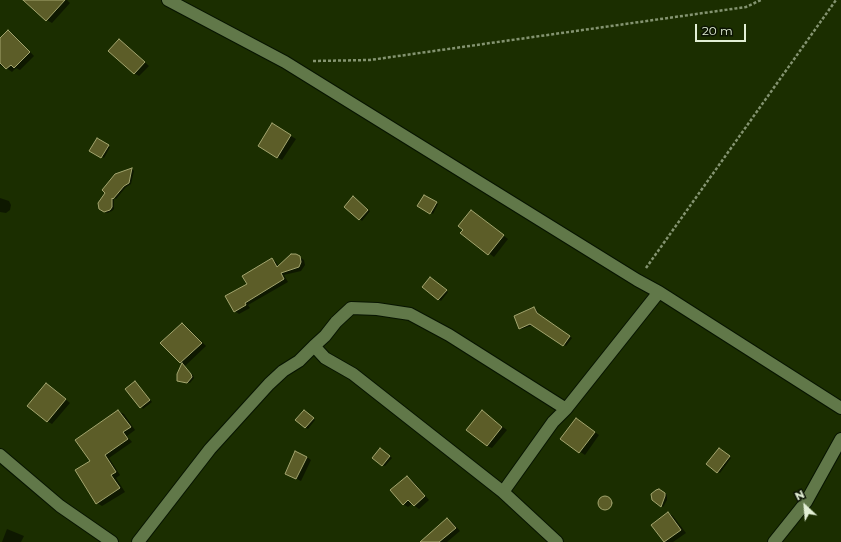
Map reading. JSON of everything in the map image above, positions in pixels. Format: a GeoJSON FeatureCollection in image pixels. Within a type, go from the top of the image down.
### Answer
{"type":"FeatureCollection","features":[{"type":"Feature","properties":{"kind":"street"},"geometry":{"type":"LineString","coordinates":[[168,0],[285,62],[659,292],[841,408]]}},
{"type":"Feature","properties":{"kind":"street"},"geometry":{"type":"LineString","coordinates":[[503,492],[553,422],[566,409],[659,292]]}},
{"type":"Feature","properties":{"kind":"street"},"geometry":{"type":"LineString","coordinates":[[138,542],[210,449],[274,380],[283,371],[299,361],[325,336],[350,308],[378,309],[410,314],[449,335],[566,409]]}},
{"type":"Feature","properties":{"kind":"street"},"geometry":{"type":"LineString","coordinates":[[314,346],[325,358],[353,374],[503,492],[557,542]]}},
{"type":"Feature","properties":{"kind":"street"},"geometry":{"type":"LineString","coordinates":[[774,542],[806,502],[841,439]]}},
{"type":"Feature","properties":{"kind":"street"},"geometry":{"type":"LineString","coordinates":[[1,459],[60,506],[112,542]]}},
{"type":"Feature","properties":{"kind":"path"},"geometry":{"type":"LineString","coordinates":[[308,62],[370,60],[746,7],[761,0]]}},
{"type":"Feature","properties":{"kind":"path"},"geometry":{"type":"LineString","coordinates":[[638,280],[836,0]]}},
{"type":"Feature","properties":{"kind":"building"},"geometry":{"type":"Polygon","coordinates":[[[23,0],[65,0],[46,21],[23,0]]]}},
{"type":"Feature","properties":{"kind":"building"},"geometry":{"type":"Polygon","coordinates":[[[8,30],[30,52],[14,68],[11,65],[6,69],[0,63],[0,38],[8,30]]]}},
{"type":"Feature","properties":{"kind":"building"},"geometry":{"type":"Polygon","coordinates":[[[119,39],[145,62],[134,74],[108,51],[119,39]]]}},
{"type":"Feature","properties":{"kind":"building"},"geometry":{"type":"Polygon","coordinates":[[[272,123],[291,135],[277,158],[258,146],[272,123]]]}},
{"type":"Feature","properties":{"kind":"building"},"geometry":{"type":"Polygon","coordinates":[[[97,138],[109,145],[101,158],[89,151],[97,138]]]}},
{"type":"Feature","properties":{"kind":"building"},"geometry":{"type":"Polygon","coordinates":[[[132,168],[129,183],[124,186],[113,199],[112,198],[112,207],[110,210],[104,212],[99,209],[98,203],[105,193],[102,190],[115,174],[132,168]]]}},
{"type":"Feature","properties":{"kind":"building"},"geometry":{"type":"Polygon","coordinates":[[[424,195],[437,202],[430,214],[417,206],[424,195]]]}},
{"type":"Feature","properties":{"kind":"building"},"geometry":{"type":"Polygon","coordinates":[[[353,196],[368,210],[359,220],[344,207],[353,196]]]}},
{"type":"Feature","properties":{"kind":"building"},"geometry":{"type":"Polygon","coordinates":[[[471,210],[504,235],[488,255],[460,233],[463,230],[458,226],[471,210]]]}},
{"type":"Feature","properties":{"kind":"building"},"geometry":{"type":"Polygon","coordinates":[[[291,254],[300,256],[301,262],[299,267],[281,273],[284,279],[245,303],[246,305],[234,312],[225,296],[247,284],[242,276],[272,258],[277,267],[291,254]]]}},
{"type":"Feature","properties":{"kind":"building"},"geometry":{"type":"Polygon","coordinates":[[[430,277],[447,290],[438,300],[422,287],[430,277]]]}},
{"type":"Feature","properties":{"kind":"building"},"geometry":{"type":"Polygon","coordinates":[[[534,307],[537,313],[570,336],[563,346],[530,324],[519,329],[514,316],[534,307]]]}},
{"type":"Feature","properties":{"kind":"building"},"geometry":{"type":"Polygon","coordinates":[[[182,323],[202,343],[180,363],[160,343],[182,323]]]}},
{"type":"Feature","properties":{"kind":"building"},"geometry":{"type":"Polygon","coordinates":[[[182,363],[192,377],[187,383],[177,381],[177,374],[182,363]]]}},
{"type":"Feature","properties":{"kind":"building"},"geometry":{"type":"Polygon","coordinates":[[[135,381],[150,400],[140,408],[125,389],[135,381]]]}},
{"type":"Feature","properties":{"kind":"building"},"geometry":{"type":"Polygon","coordinates":[[[46,383],[66,399],[47,422],[27,406],[46,383]]]}},
{"type":"Feature","properties":{"kind":"building"},"geometry":{"type":"Polygon","coordinates":[[[118,410],[131,427],[123,432],[128,439],[105,455],[116,472],[111,475],[120,488],[96,504],[75,470],[90,461],[75,440],[118,410]]]}},
{"type":"Feature","properties":{"kind":"building"},"geometry":{"type":"Polygon","coordinates":[[[304,410],[314,418],[305,428],[295,420],[304,410]]]}},
{"type":"Feature","properties":{"kind":"building"},"geometry":{"type":"Polygon","coordinates":[[[482,410],[502,427],[487,446],[466,430],[482,410]]]}},
{"type":"Feature","properties":{"kind":"building"},"geometry":{"type":"Polygon","coordinates":[[[576,418],[595,432],[579,453],[560,439],[576,418]]]}},
{"type":"Feature","properties":{"kind":"building"},"geometry":{"type":"Polygon","coordinates":[[[380,448],[390,456],[382,466],[372,458],[380,448]]]}},
{"type":"Feature","properties":{"kind":"building"},"geometry":{"type":"Polygon","coordinates":[[[719,448],[730,456],[717,473],[706,464],[719,448]]]}},
{"type":"Feature","properties":{"kind":"building"},"geometry":{"type":"Polygon","coordinates":[[[295,451],[307,457],[296,479],[285,474],[295,451]]]}},
{"type":"Feature","properties":{"kind":"building"},"geometry":{"type":"Polygon","coordinates":[[[407,476],[425,496],[414,506],[408,500],[403,505],[390,490],[407,476]]]}},
{"type":"Feature","properties":{"kind":"building"},"geometry":{"type":"Polygon","coordinates":[[[659,489],[665,493],[661,507],[652,500],[651,494],[659,489]]]}},
{"type":"Feature","properties":{"kind":"building"},"geometry":{"type":"Polygon","coordinates":[[[605,496],[610,498],[612,503],[610,508],[605,510],[600,508],[598,503],[600,498],[605,496]]]}},
{"type":"Feature","properties":{"kind":"building"},"geometry":{"type":"Polygon","coordinates":[[[668,512],[681,530],[664,542],[651,525],[668,512]]]}},
{"type":"Feature","properties":{"kind":"building"},"geometry":{"type":"Polygon","coordinates":[[[447,518],[456,528],[439,542],[420,542],[447,518]]]}}]}
